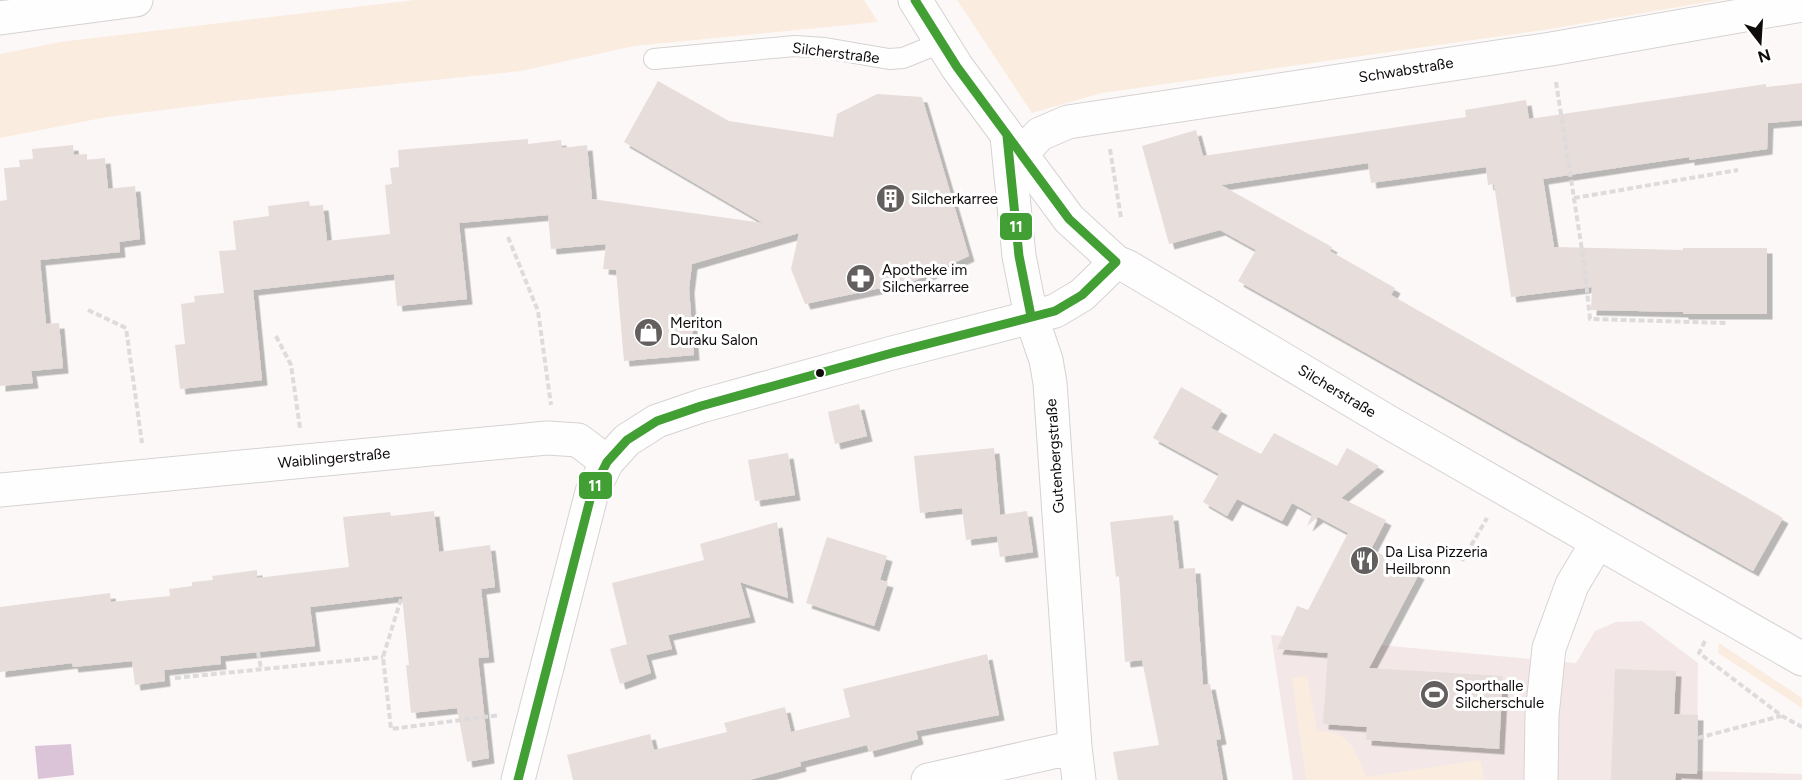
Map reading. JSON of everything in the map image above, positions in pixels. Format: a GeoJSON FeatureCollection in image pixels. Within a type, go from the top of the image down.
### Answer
{"type":"FeatureCollection","features":[{"type":"Feature","properties":{"kind":"street"},"geometry":{"type":"LineString","coordinates":[[0,18],[136,0]]}},
{"type":"Feature","properties":{"kind":"street","name":"Silcherstraße"},"geometry":{"type":"LineString","coordinates":[[915,0],[957,67],[1069,219],[1122,264],[1390,423],[1802,659]]}},
{"type":"Feature","properties":{"kind":"street","name":"Schwabstraße"},"geometry":{"type":"LineString","coordinates":[[1014,146],[1068,122],[1551,49],[1802,5]]}},
{"type":"Feature","properties":{"kind":"street","name":"Gutenbergstraße"},"geometry":{"type":"LineString","coordinates":[[1014,146],[1020,256],[1031,316],[1046,360],[1050,383],[1079,780]]}},
{"type":"Feature","properties":{"kind":"street"},"geometry":{"type":"LineString","coordinates":[[518,780],[592,492],[607,462],[627,440],[657,421],[702,405],[1055,311],[1082,295],[1122,264]]}},
{"type":"Feature","properties":{"kind":"street","name":"Waiblingerstraße"},"geometry":{"type":"LineString","coordinates":[[0,490],[556,439],[578,440],[607,462]]}},
{"type":"Feature","properties":{"kind":"street"},"geometry":{"type":"LineString","coordinates":[[1542,780],[1542,715],[1549,648],[1572,585],[1598,543]]}},
{"type":"Feature","properties":{"kind":"street"},"geometry":{"type":"LineString","coordinates":[[928,780],[1075,747]]}},
{"type":"Feature","properties":{"kind":"lane","name":"Silcherstraße"},"geometry":{"type":"LineString","coordinates":[[654,59],[795,46],[825,48],[889,59],[903,58],[943,42]]}},
{"type":"Feature","properties":{"kind":"path"},"geometry":{"type":"LineString","coordinates":[[1551,49],[1584,263],[1590,319],[1728,323]]}},
{"type":"Feature","properties":{"kind":"path"},"geometry":{"type":"LineString","coordinates":[[1105,117],[1122,264]]}},
{"type":"Feature","properties":{"kind":"path"},"geometry":{"type":"LineString","coordinates":[[1574,198],[1738,170]]}},
{"type":"Feature","properties":{"kind":"path"},"geometry":{"type":"LineString","coordinates":[[508,237],[538,311],[556,439]]}},
{"type":"Feature","properties":{"kind":"path"},"geometry":{"type":"LineString","coordinates":[[88,310],[126,328],[146,476]]}},
{"type":"Feature","properties":{"kind":"path"},"geometry":{"type":"LineString","coordinates":[[276,336],[291,365],[304,461]]}},
{"type":"Feature","properties":{"kind":"path"},"geometry":{"type":"LineString","coordinates":[[1462,561],[1487,517]]}},
{"type":"Feature","properties":{"kind":"path"},"geometry":{"type":"LineString","coordinates":[[401,599],[383,657],[391,729],[536,710]]}},
{"type":"Feature","properties":{"kind":"path"},"geometry":{"type":"LineString","coordinates":[[1719,611],[1699,653],[1782,716],[1802,727]]}},
{"type":"Feature","properties":{"kind":"path"},"geometry":{"type":"LineString","coordinates":[[258,652],[261,669]]}},
{"type":"Feature","properties":{"kind":"path"},"geometry":{"type":"LineString","coordinates":[[175,678],[383,657]]}},
{"type":"Feature","properties":{"kind":"path"},"geometry":{"type":"LineString","coordinates":[[1698,738],[1782,716]]}},
{"type":"Feature","properties":{"kind":"shaded area"},"geometry":{"type":"Polygon","coordinates":[[[415,0],[864,0],[878,22],[634,46],[521,71],[243,100],[107,117],[0,138],[0,54],[60,42],[415,0]]]}},
{"type":"Feature","properties":{"kind":"shaded area"},"geometry":{"type":"Polygon","coordinates":[[[957,0],[1719,0],[1550,29],[1102,93],[1032,113],[957,0]]]}},
{"type":"Feature","properties":{"kind":"shaded area"},"geometry":{"type":"Polygon","coordinates":[[[1642,621],[1698,663],[1697,771],[1802,774],[1802,780],[1293,780],[1271,635],[1576,663],[1595,631],[1616,622],[1642,621]]]}},
{"type":"Feature","properties":{"kind":"shaded area"},"geometry":{"type":"Polygon","coordinates":[[[1719,643],[1802,698],[1802,708],[1718,653],[1719,643]]]}},
{"type":"Feature","properties":{"kind":"shaded area"},"geometry":{"type":"Polygon","coordinates":[[[1307,676],[1317,731],[1338,734],[1345,738],[1367,777],[1480,760],[1485,780],[1306,780],[1292,678],[1307,676]]]}},
{"type":"Feature","properties":{"kind":"shaded area"},"geometry":{"type":"Polygon","coordinates":[[[71,744],[74,775],[38,779],[35,746],[71,744]]]}},
{"type":"Feature","properties":{"kind":"building"},"geometry":{"type":"Polygon","coordinates":[[[658,81],[729,121],[833,137],[837,114],[877,94],[922,97],[969,256],[914,281],[805,304],[791,269],[799,233],[692,264],[689,288],[694,355],[624,361],[616,270],[603,269],[606,244],[551,249],[548,215],[459,223],[467,299],[397,306],[394,274],[253,290],[262,380],[180,389],[175,345],[185,344],[181,304],[195,302],[194,296],[224,293],[219,251],[236,250],[233,221],[269,216],[268,206],[309,201],[310,206],[323,205],[327,241],[390,234],[385,185],[392,184],[390,168],[399,167],[398,150],[528,139],[528,144],[561,140],[562,148],[587,145],[592,199],[763,223],[624,142],[658,81]]]}},
{"type":"Feature","properties":{"kind":"building"},"geometry":{"type":"Polygon","coordinates":[[[1802,83],[1802,120],[1768,123],[1767,149],[1689,160],[1689,157],[1543,179],[1554,247],[1683,250],[1683,248],[1767,248],[1767,314],[1683,314],[1683,312],[1591,310],[1592,287],[1511,297],[1494,184],[1488,185],[1486,167],[1371,183],[1368,163],[1221,185],[1332,247],[1330,251],[1395,288],[1391,295],[1783,518],[1753,571],[1238,281],[1256,250],[1220,230],[1169,244],[1142,146],[1196,130],[1203,156],[1466,117],[1465,110],[1526,100],[1529,119],[1766,84],[1766,87],[1802,83]]]}},
{"type":"Feature","properties":{"kind":"building"},"geometry":{"type":"Polygon","coordinates":[[[73,145],[74,155],[87,154],[87,160],[105,158],[108,189],[135,186],[140,239],[119,242],[120,252],[40,260],[46,324],[59,323],[63,368],[31,371],[33,383],[0,386],[0,201],[7,200],[4,168],[20,167],[19,160],[33,159],[32,149],[73,145]]]}},
{"type":"Feature","properties":{"kind":"building"},"geometry":{"type":"Polygon","coordinates":[[[1181,387],[1222,410],[1211,428],[1261,454],[1274,433],[1337,466],[1347,448],[1379,466],[1341,498],[1386,520],[1371,549],[1419,574],[1369,668],[1503,676],[1499,749],[1366,740],[1367,727],[1323,724],[1328,653],[1277,649],[1297,606],[1308,610],[1348,533],[1318,517],[1307,526],[1312,514],[1292,503],[1282,521],[1237,499],[1227,516],[1203,502],[1219,474],[1153,438],[1181,387]]]}},
{"type":"Feature","properties":{"kind":"building"},"geometry":{"type":"Polygon","coordinates":[[[859,404],[867,436],[835,444],[828,412],[859,404]]]}},
{"type":"Feature","properties":{"kind":"building"},"geometry":{"type":"Polygon","coordinates":[[[994,448],[1000,515],[1027,511],[1033,552],[1000,557],[997,536],[966,540],[962,508],[920,513],[914,456],[994,448]]]}},
{"type":"Feature","properties":{"kind":"building"},"geometry":{"type":"Polygon","coordinates":[[[788,453],[795,495],[755,501],[748,460],[788,453]]]}},
{"type":"Feature","properties":{"kind":"building"},"geometry":{"type":"Polygon","coordinates":[[[434,511],[439,552],[490,545],[495,587],[481,589],[489,657],[478,658],[489,758],[467,762],[457,708],[411,713],[402,596],[310,607],[315,646],[220,656],[221,664],[164,670],[165,681],[135,685],[132,661],[73,667],[72,663],[0,672],[0,607],[110,593],[111,602],[170,596],[169,589],[192,586],[192,582],[213,580],[212,576],[257,570],[257,578],[349,567],[343,517],[390,512],[391,516],[434,511]]]}},
{"type":"Feature","properties":{"kind":"building"},"geometry":{"type":"Polygon","coordinates":[[[1173,515],[1179,569],[1195,568],[1203,685],[1210,684],[1221,739],[1216,740],[1223,780],[1118,780],[1113,752],[1159,745],[1142,660],[1125,662],[1119,576],[1116,577],[1110,522],[1173,515]]]}},
{"type":"Feature","properties":{"kind":"building"},"geometry":{"type":"Polygon","coordinates":[[[777,522],[788,598],[740,582],[750,617],[668,635],[672,649],[646,655],[651,673],[620,684],[610,649],[627,644],[612,583],[704,560],[700,544],[777,522]]]}},
{"type":"Feature","properties":{"kind":"building"},"geometry":{"type":"Polygon","coordinates":[[[827,537],[887,556],[880,580],[888,582],[874,626],[806,603],[827,537]]]}},
{"type":"Feature","properties":{"kind":"building"},"geometry":{"type":"Polygon","coordinates":[[[987,654],[999,715],[916,731],[918,739],[869,752],[867,745],[800,762],[801,766],[749,780],[573,780],[567,755],[650,734],[654,750],[727,732],[724,723],[785,707],[791,732],[850,717],[843,689],[987,654]]]}},
{"type":"Feature","properties":{"kind":"building"},"geometry":{"type":"Polygon","coordinates":[[[1615,669],[1676,671],[1674,714],[1698,715],[1697,774],[1676,773],[1675,780],[1611,780],[1615,669]]]}},
{"type":"Feature","properties":{"kind":"transit line","name":"11"},"geometry":{"type":"LineString","coordinates":[[518,780],[592,492],[607,462],[627,440],[657,421],[701,406],[1055,311],[1082,295],[1116,262],[1069,219],[957,67],[915,0]]}},
{"type":"Feature","properties":{"kind":"transit line","name":"11"},"geometry":{"type":"LineString","coordinates":[[1007,136],[1019,256],[1031,316]]}},
{"type":"Feature","properties":{"kind":"place","name":"Silcherkarree"},"geometry":{"type":"Point","coordinates":[890,199]}},
{"type":"Feature","properties":{"kind":"place","name":"Apotheke im Silcherkarree"},"geometry":{"type":"Point","coordinates":[861,279]}},
{"type":"Feature","properties":{"kind":"place","name":"Meriton Duraku Salon"},"geometry":{"type":"Point","coordinates":[649,332]}},
{"type":"Feature","properties":{"kind":"place","name":"Da Lisa Pizzeria Heilbronn"},"geometry":{"type":"Point","coordinates":[1364,561]}},
{"type":"Feature","properties":{"kind":"place","name":"Sporthalle Silcherschule"},"geometry":{"type":"Point","coordinates":[1434,695]}}]}
